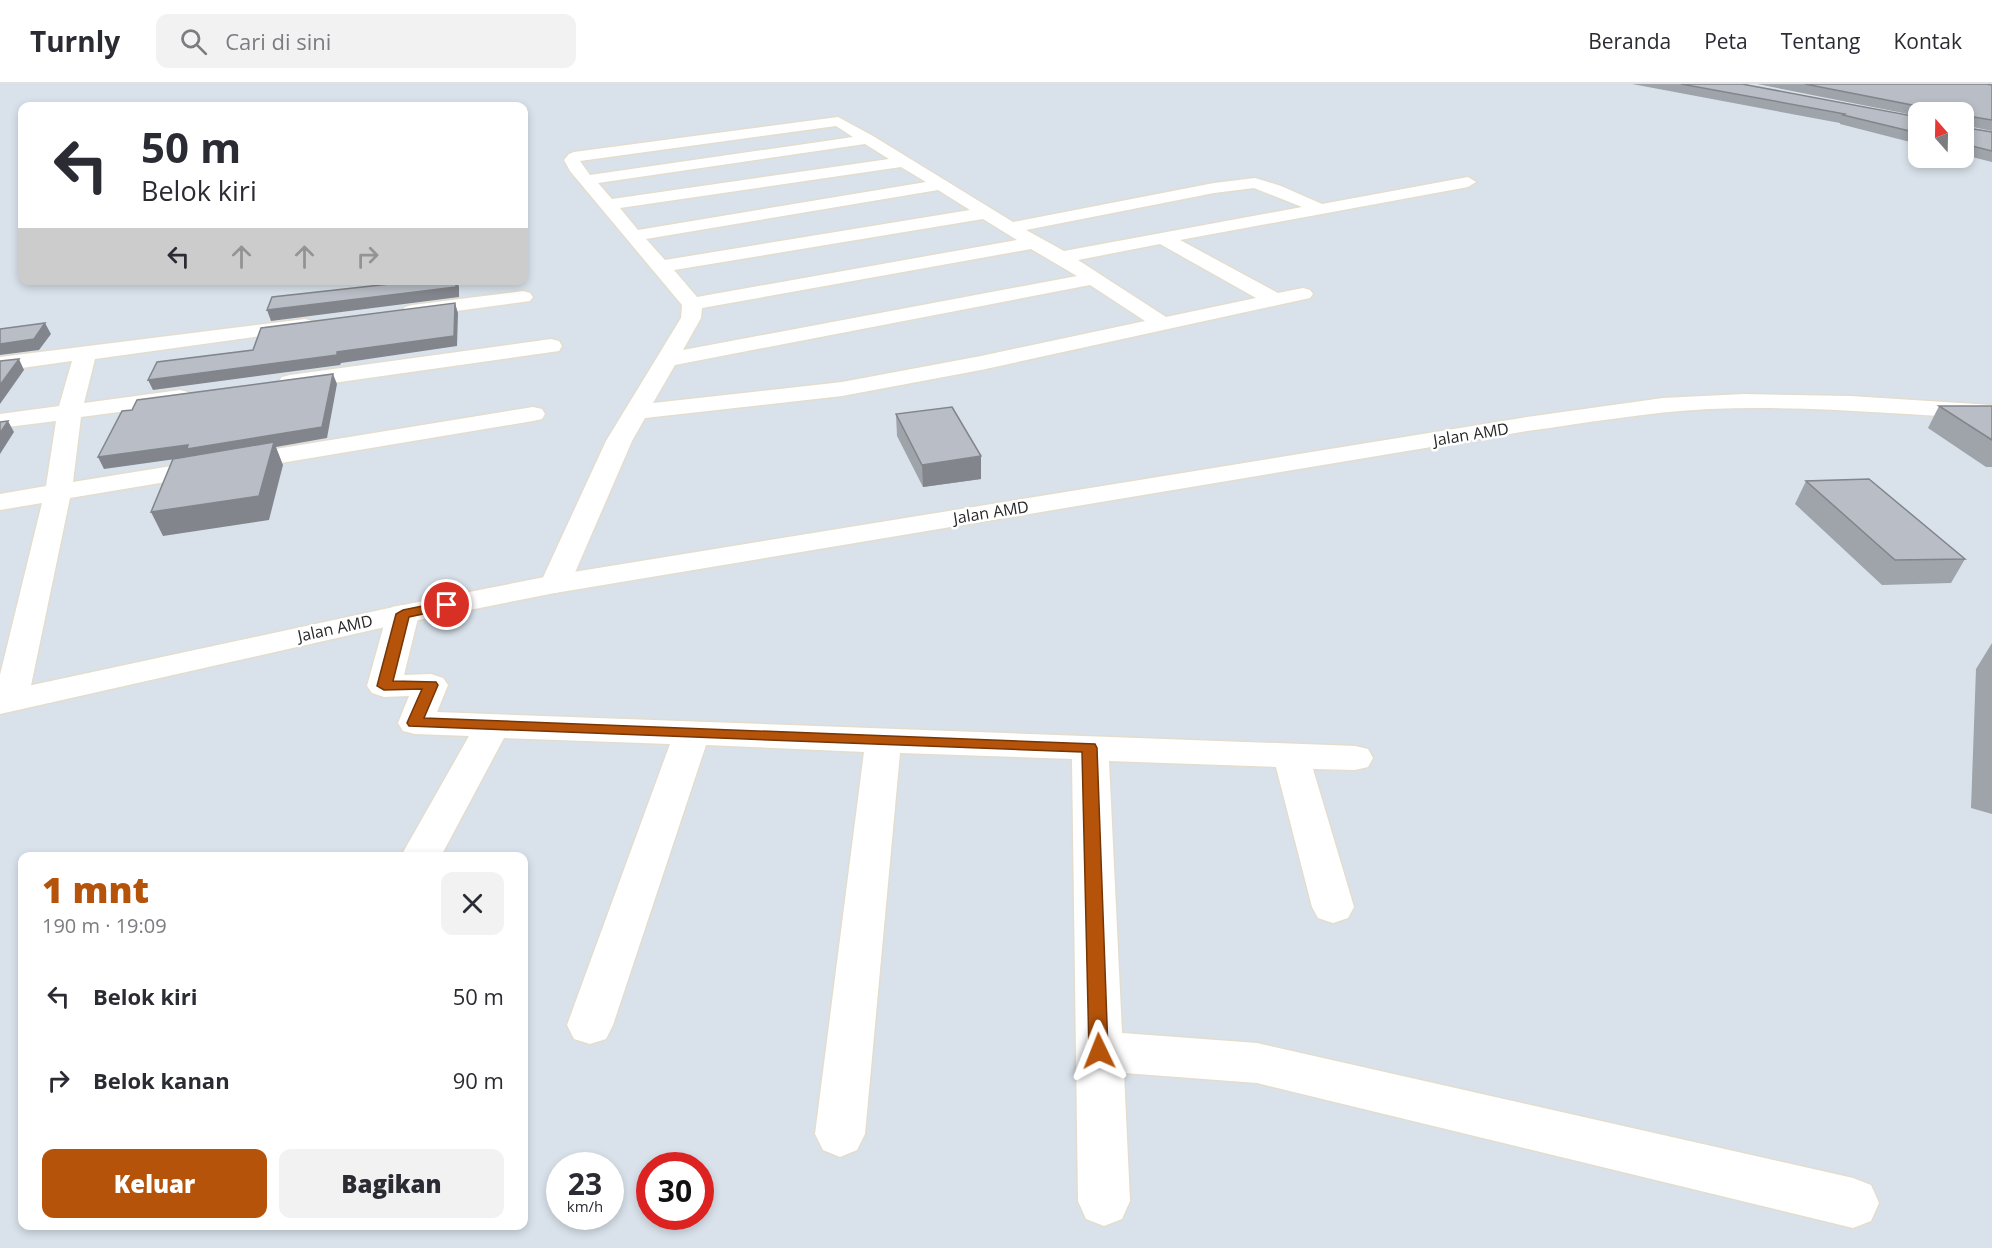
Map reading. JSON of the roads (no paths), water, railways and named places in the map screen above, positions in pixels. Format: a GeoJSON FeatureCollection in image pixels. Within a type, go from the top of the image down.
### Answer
{"type":"FeatureCollection","features":[{"type":"Feature","properties":{"kind":"street"},"geometry":{"type":"LineString","coordinates":[[555,584],[619,441],[691,318],[692,304],[586,180],[572,160],[581,154],[824,122],[846,124],[1163,324]]}},
{"type":"Feature","properties":{"kind":"street"},"geometry":{"type":"LineString","coordinates":[[586,180],[868,139]]}},
{"type":"Feature","properties":{"kind":"street"},"geometry":{"type":"LineString","coordinates":[[607,205],[903,162]]}},
{"type":"Feature","properties":{"kind":"street"},"geometry":{"type":"LineString","coordinates":[[1060,257],[1468,182]]}},
{"type":"Feature","properties":{"kind":"street"},"geometry":{"type":"LineString","coordinates":[[1009,228],[1214,188],[1255,183],[1275,189],[1320,209]]}},
{"type":"Feature","properties":{"kind":"street"},"geometry":{"type":"LineString","coordinates":[[632,236],[940,185]]}},
{"type":"Feature","properties":{"kind":"street"},"geometry":{"type":"LineString","coordinates":[[659,267],[985,213]]}},
{"type":"Feature","properties":{"kind":"street"},"geometry":{"type":"LineString","coordinates":[[1162,238],[1275,300]]}},
{"type":"Feature","properties":{"kind":"street"},"geometry":{"type":"LineString","coordinates":[[692,304],[1034,243]]}},
{"type":"Feature","properties":{"kind":"street"},"geometry":{"type":"LineString","coordinates":[[665,360],[1091,279]]}},
{"type":"Feature","properties":{"kind":"street"},"geometry":{"type":"LineString","coordinates":[[635,412],[842,389],[981,363],[1303,294]]}},
{"type":"Feature","properties":{"kind":"street"},"geometry":{"type":"LineString","coordinates":[[393,313],[523,297]]}},
{"type":"Feature","properties":{"kind":"street"},"geometry":{"type":"LineString","coordinates":[[0,364],[322,322]]}},
{"type":"Feature","properties":{"kind":"street"},"geometry":{"type":"LineString","coordinates":[[270,384],[551,346]]}},
{"type":"Feature","properties":{"kind":"street"},"geometry":{"type":"LineString","coordinates":[[6,701],[58,493],[70,411],[85,353]]}},
{"type":"Feature","properties":{"kind":"street"},"geometry":{"type":"LineString","coordinates":[[0,421],[199,394]]}},
{"type":"Feature","properties":{"kind":"street","name":"Jalan AMD"},"geometry":{"type":"LineString","coordinates":[[6,701],[403,614],[555,584],[1527,424],[1665,405],[1772,401],[1992,412]]}},
{"type":"Feature","properties":{"kind":"street"},"geometry":{"type":"LineString","coordinates":[[0,502],[533,414]]}},
{"type":"Feature","properties":{"kind":"street"},"geometry":{"type":"LineString","coordinates":[[403,614],[384,686],[431,685],[415,723],[1355,758]]}},
{"type":"Feature","properties":{"kind":"street"},"geometry":{"type":"LineString","coordinates":[[423,852],[493,726]]}},
{"type":"Feature","properties":{"kind":"street"},"geometry":{"type":"LineString","coordinates":[[590,1025],[692,733]]}},
{"type":"Feature","properties":{"kind":"street"},"geometry":{"type":"LineString","coordinates":[[840,1134],[883,740]]}},
{"type":"Feature","properties":{"kind":"street"},"geometry":{"type":"LineString","coordinates":[[1090,748],[1104,1201]]}},
{"type":"Feature","properties":{"kind":"street"},"geometry":{"type":"LineString","coordinates":[[1291,756],[1333,907]]}},
{"type":"Feature","properties":{"kind":"street"},"geometry":{"type":"LineString","coordinates":[[1099,1051],[1257,1063],[1853,1203]]}}]}
